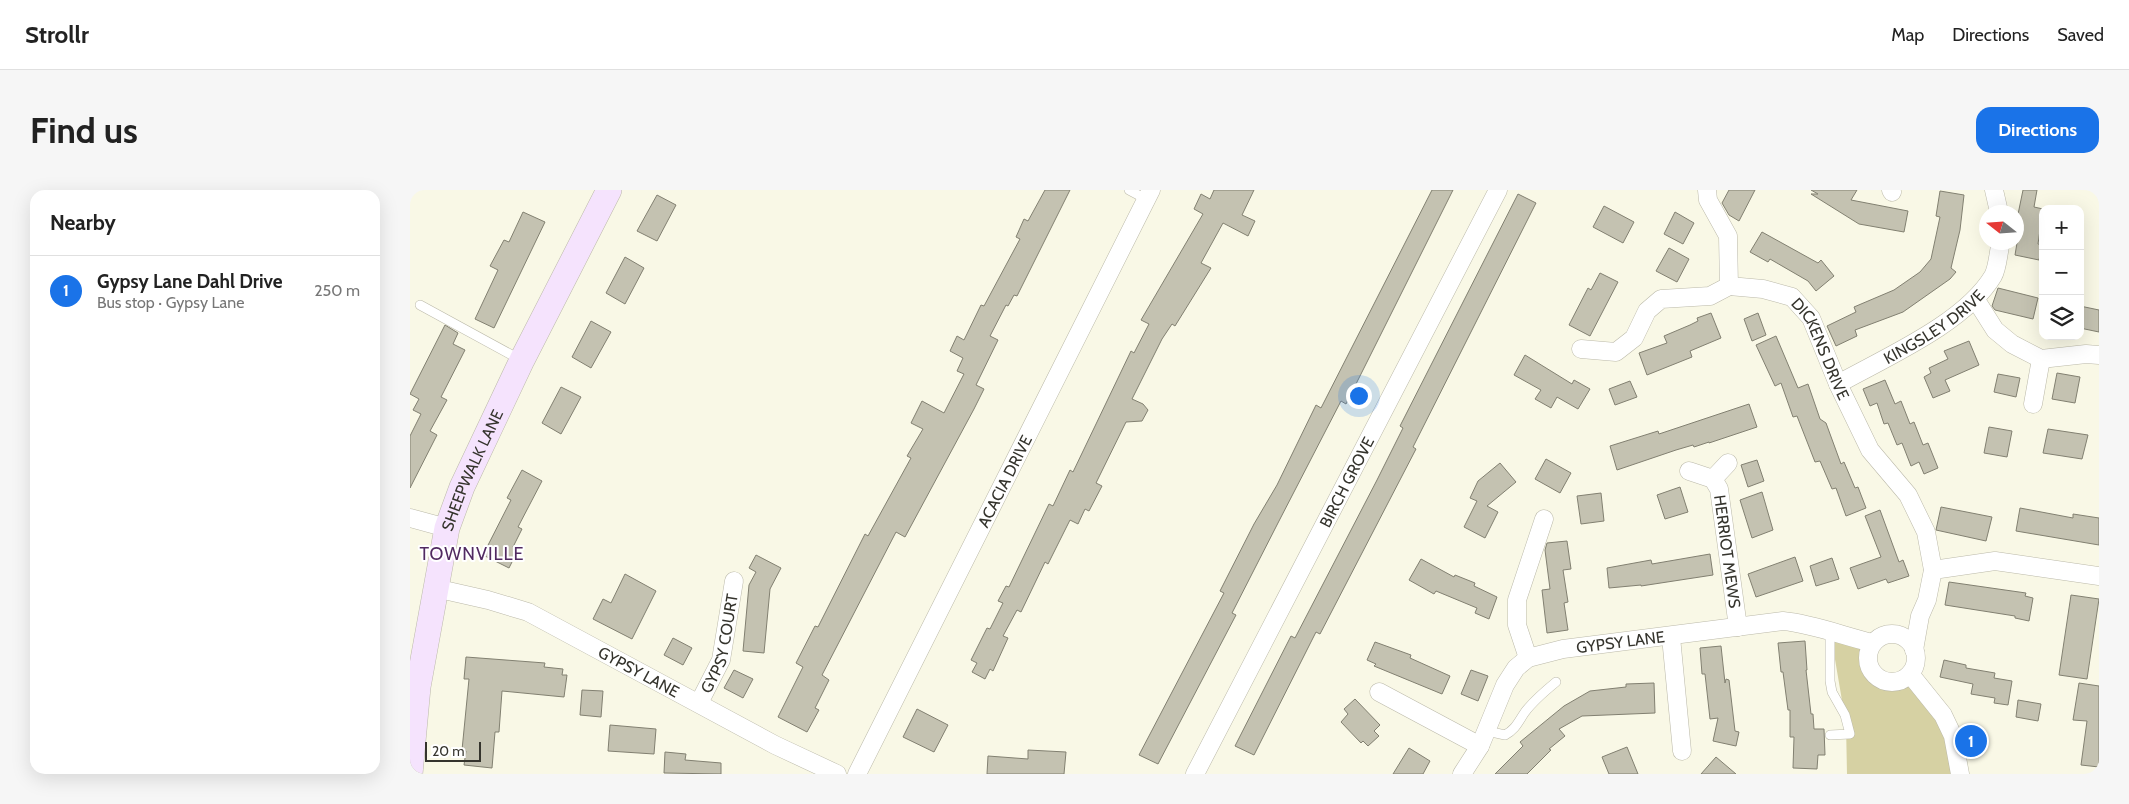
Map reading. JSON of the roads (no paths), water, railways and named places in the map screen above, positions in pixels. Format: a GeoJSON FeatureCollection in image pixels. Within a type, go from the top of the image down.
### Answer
{"type":"FeatureCollection","features":[{"type":"Feature","properties":{"kind":"main road","name":"SHEEPWALK LANE"},"geometry":{"type":"LineString","coordinates":[[410,774],[418,687],[447,528],[462,487],[522,360],[609,190]]}},
{"type":"Feature","properties":{"kind":"street","name":"BIRCH GROVE"},"geometry":{"type":"LineString","coordinates":[[1195,774],[1498,190]]}},
{"type":"Feature","properties":{"kind":"street"},"geometry":{"type":"LineString","coordinates":[[1707,190],[1708,200],[1728,236],[1729,286]]}},
{"type":"Feature","properties":{"kind":"street"},"geometry":{"type":"LineString","coordinates":[[1994,190],[1997,205]]}},
{"type":"Feature","properties":{"kind":"street","name":"ACACIA DRIVE"},"geometry":{"type":"LineString","coordinates":[[857,774],[1149,195]]}},
{"type":"Feature","properties":{"kind":"street","name":"KINGSLEY DRIVE"},"geometry":{"type":"LineString","coordinates":[[1838,384],[1953,319],[1976,300],[1994,274],[1999,250]]}},
{"type":"Feature","properties":{"kind":"street","name":"DICKENS DRIVE"},"geometry":{"type":"LineString","coordinates":[[1581,349],[1616,352],[1634,338],[1647,311],[1661,299],[1710,296],[1729,286],[1763,289],[1792,297],[1811,318],[1838,384],[1870,450],[1908,495],[1926,532],[1933,570],[1927,600],[1920,616],[1914,650]]}},
{"type":"Feature","properties":{"kind":"street"},"geometry":{"type":"LineString","coordinates":[[1976,300],[1995,330],[2012,344],[2041,359],[2086,354],[2099,355]]}},
{"type":"Feature","properties":{"kind":"street"},"geometry":{"type":"LineString","coordinates":[[2033,404],[2041,359]]}},
{"type":"Feature","properties":{"kind":"street","name":"HERRIOT MEWS"},"geometry":{"type":"LineString","coordinates":[[1712,478],[1728,463]]}},
{"type":"Feature","properties":{"kind":"street","name":"HERRIOT MEWS"},"geometry":{"type":"LineString","coordinates":[[1689,471],[1712,478],[1719,489],[1738,627]]}},
{"type":"Feature","properties":{"kind":"street"},"geometry":{"type":"LineString","coordinates":[[410,518],[447,528]]}},
{"type":"Feature","properties":{"kind":"street"},"geometry":{"type":"LineString","coordinates":[[1462,774],[1484,739],[1505,685],[1516,668],[1528,658],[1517,625],[1517,600],[1544,519]]}},
{"type":"Feature","properties":{"kind":"street"},"geometry":{"type":"LineString","coordinates":[[1933,570],[1995,561],[2099,576]]}},
{"type":"Feature","properties":{"kind":"street","name":"GYPSY COURT"},"geometry":{"type":"LineString","coordinates":[[699,703],[720,660],[734,581]]}},
{"type":"Feature","properties":{"kind":"street","name":"GYPSY LANE"},"geometry":{"type":"LineString","coordinates":[[435,588],[488,600],[528,612],[775,745],[837,774]]}},
{"type":"Feature","properties":{"kind":"street","name":"DICKENS DRIVE"},"geometry":{"type":"LineString","coordinates":[[1901,636],[1920,616]]}},
{"type":"Feature","properties":{"kind":"street","name":"GYPSY LANE"},"geometry":{"type":"LineString","coordinates":[[1528,658],[1563,650],[1783,621],[1806,623],[1873,643]]}},
{"type":"Feature","properties":{"kind":"street","name":"GYPSY LANE"},"geometry":{"type":"LineString","coordinates":[[1837,633],[1868,660]]}},
{"type":"Feature","properties":{"kind":"street"},"geometry":{"type":"LineString","coordinates":[[1885,635],[1901,636],[1912,644],[1916,659],[1910,674],[1902,680],[1882,680],[1872,672],[1868,660],[1873,643],[1885,635]]}},
{"type":"Feature","properties":{"kind":"street"},"geometry":{"type":"LineString","coordinates":[[1671,637],[1682,751]]}},
{"type":"Feature","properties":{"kind":"street"},"geometry":{"type":"LineString","coordinates":[[1910,674],[1943,716],[1950,729],[1960,774]]}},
{"type":"Feature","properties":{"kind":"street"},"geometry":{"type":"LineString","coordinates":[[1379,692],[1484,739]]}},
{"type":"Feature","properties":{"kind":"lane"},"geometry":{"type":"LineString","coordinates":[[1129,190],[1149,195]]}},
{"type":"Feature","properties":{"kind":"lane"},"geometry":{"type":"LineString","coordinates":[[420,305],[522,360]]}},
{"type":"Feature","properties":{"kind":"lane"},"geometry":{"type":"LineString","coordinates":[[1830,735],[1850,734],[1845,715],[1832,692],[1830,681],[1837,633]]}},
{"type":"Feature","properties":{"kind":"lane"},"geometry":{"type":"LineString","coordinates":[[1484,739],[1505,735],[1516,729],[1524,713],[1538,696],[1556,682]]}},
{"type":"Feature","properties":{"kind":"place","name":"Gypsy Lane Dahl Drive"},"geometry":{"type":"Point","coordinates":[1971,741]}},
{"type":"Feature","properties":{"kind":"district","name":"TOWNVILLE"},"geometry":{"type":"Point","coordinates":[472,554]}}]}
